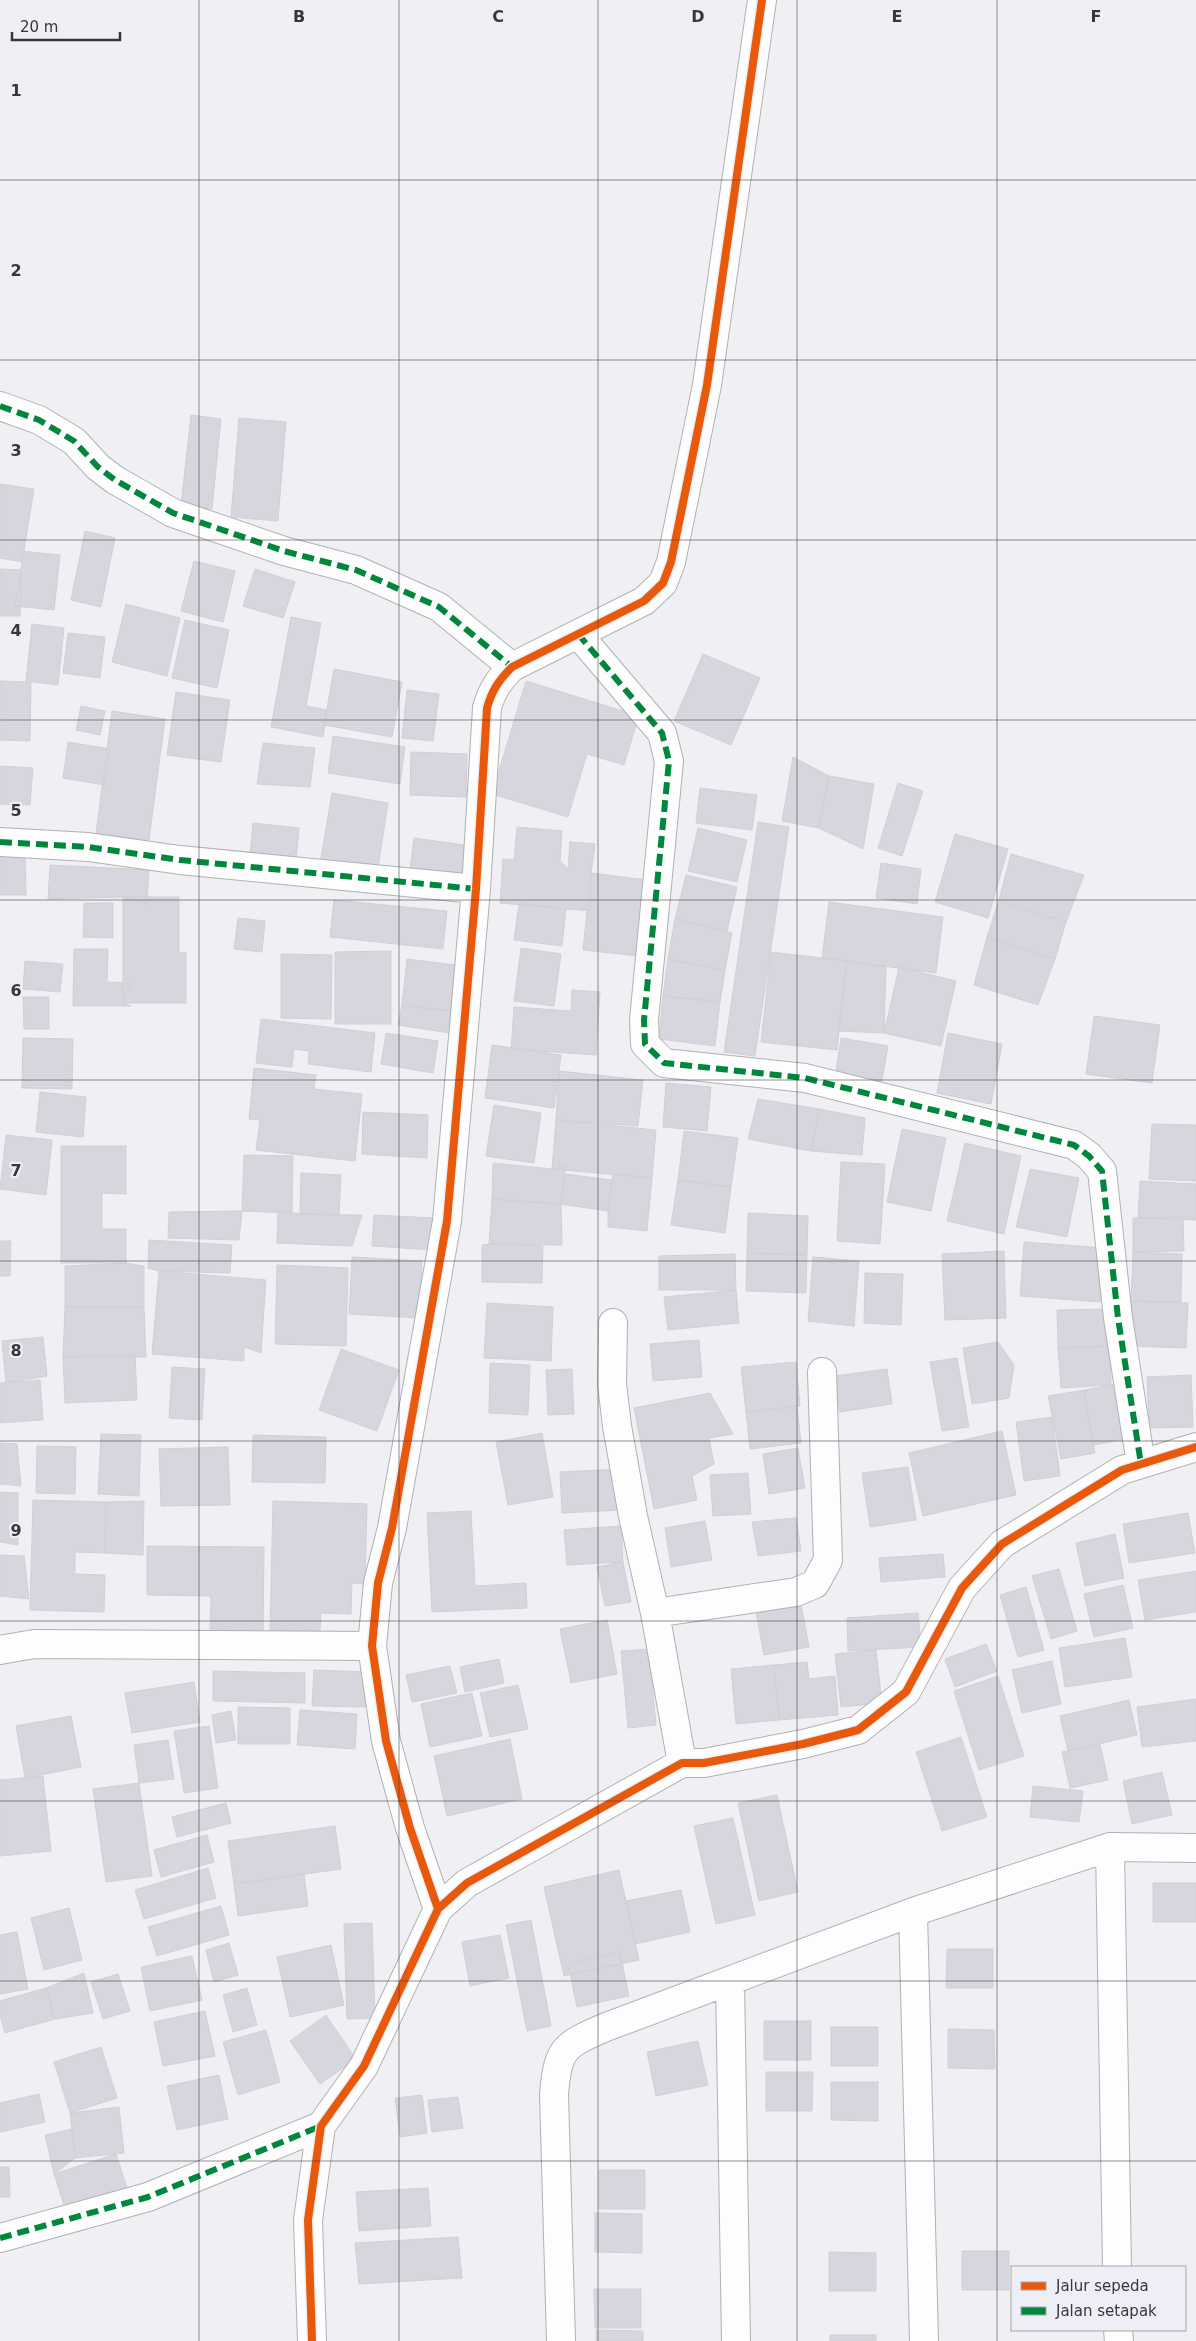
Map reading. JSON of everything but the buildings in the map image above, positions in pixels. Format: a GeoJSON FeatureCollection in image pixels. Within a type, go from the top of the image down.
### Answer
{"type":"FeatureCollection","features":[{"type":"Feature","properties":{"kind":"street"},"geometry":{"type":"LineString","coordinates":[[438,1909],[410,1828],[386,1741],[372,1646],[378,1583],[392,1528],[448,1221],[476,890],[487,708],[491,692],[499,680],[512,667],[653,595],[663,583],[671,562],[707,385],[762,0]]}},
{"type":"Feature","properties":{"kind":"street"},"geometry":{"type":"LineString","coordinates":[[0,406],[39,420],[74,441],[98,467],[115,480],[173,512],[284,551],[356,570],[439,607],[512,667]]}},
{"type":"Feature","properties":{"kind":"street"},"geometry":{"type":"LineString","coordinates":[[578,634],[662,734],[669,761],[644,1020],[645,1044],[664,1063],[805,1078],[1074,1145],[1089,1156],[1102,1171],[1118,1318],[1141,1464]]}},
{"type":"Feature","properties":{"kind":"street"},"geometry":{"type":"LineString","coordinates":[[0,842],[88,847],[180,860],[476,890]]}},
{"type":"Feature","properties":{"kind":"street"},"geometry":{"type":"LineString","coordinates":[[613,1324],[612,1384],[617,1426],[633,1516],[655,1613],[682,1763]]}},
{"type":"Feature","properties":{"kind":"street"},"geometry":{"type":"LineString","coordinates":[[655,1613],[796,1592],[815,1584],[828,1560],[822,1372]]}},
{"type":"Feature","properties":{"kind":"street"},"geometry":{"type":"LineString","coordinates":[[312,2341],[308,2220],[321,2126],[364,2066],[438,1909],[467,1882],[682,1763],[713,1761],[803,1744],[858,1730],[906,1692],[962,1588],[1002,1544],[1122,1470],[1196,1447]]}},
{"type":"Feature","properties":{"kind":"street"},"geometry":{"type":"LineString","coordinates":[[0,1650],[34,1644],[372,1646]]}},
{"type":"Feature","properties":{"kind":"street"},"geometry":{"type":"LineString","coordinates":[[1110,1847],[1117,2266]]}},
{"type":"Feature","properties":{"kind":"street"},"geometry":{"type":"LineString","coordinates":[[561,2341],[554,2094],[556,2065],[566,2049],[583,2037],[913,1912],[1110,1847],[1196,1848]]}},
{"type":"Feature","properties":{"kind":"street"},"geometry":{"type":"LineString","coordinates":[[913,1912],[924,2341]]}},
{"type":"Feature","properties":{"kind":"street"},"geometry":{"type":"LineString","coordinates":[[730,1980],[736,2341]]}},
{"type":"Feature","properties":{"kind":"street"},"geometry":{"type":"LineString","coordinates":[[0,2238],[148,2197],[321,2126]]}},
{"type":"Feature","properties":{"kind":"marked path"},"geometry":{"type":"LineString","coordinates":[[0,406],[39,420],[74,441],[98,467],[115,480],[173,513],[284,551],[356,570],[439,607],[512,667]]}},
{"type":"Feature","properties":{"kind":"marked path"},"geometry":{"type":"LineString","coordinates":[[578,634],[662,733],[669,761],[644,1020],[645,1044],[664,1063],[805,1078],[1074,1145],[1089,1156],[1102,1171],[1118,1318],[1141,1464]]}},
{"type":"Feature","properties":{"kind":"marked path"},"geometry":{"type":"LineString","coordinates":[[0,842],[88,847],[180,860],[476,889]]}},
{"type":"Feature","properties":{"kind":"marked path"},"geometry":{"type":"LineString","coordinates":[[0,2238],[148,2197],[321,2126]]}},
{"type":"Feature","properties":{"kind":"cycle path"},"geometry":{"type":"LineString","coordinates":[[438,1909],[410,1828],[386,1741],[372,1646],[378,1583],[392,1528],[447,1221],[476,889],[487,708],[496,686],[512,667],[644,601],[663,583],[671,562],[707,385],[762,0]]}},
{"type":"Feature","properties":{"kind":"cycle path"},"geometry":{"type":"LineString","coordinates":[[312,2341],[308,2220],[321,2126],[364,2066],[438,1909],[467,1883],[682,1763],[704,1763],[803,1744],[858,1730],[906,1692],[962,1588],[1002,1544],[1122,1470],[1196,1447]]}}]}
